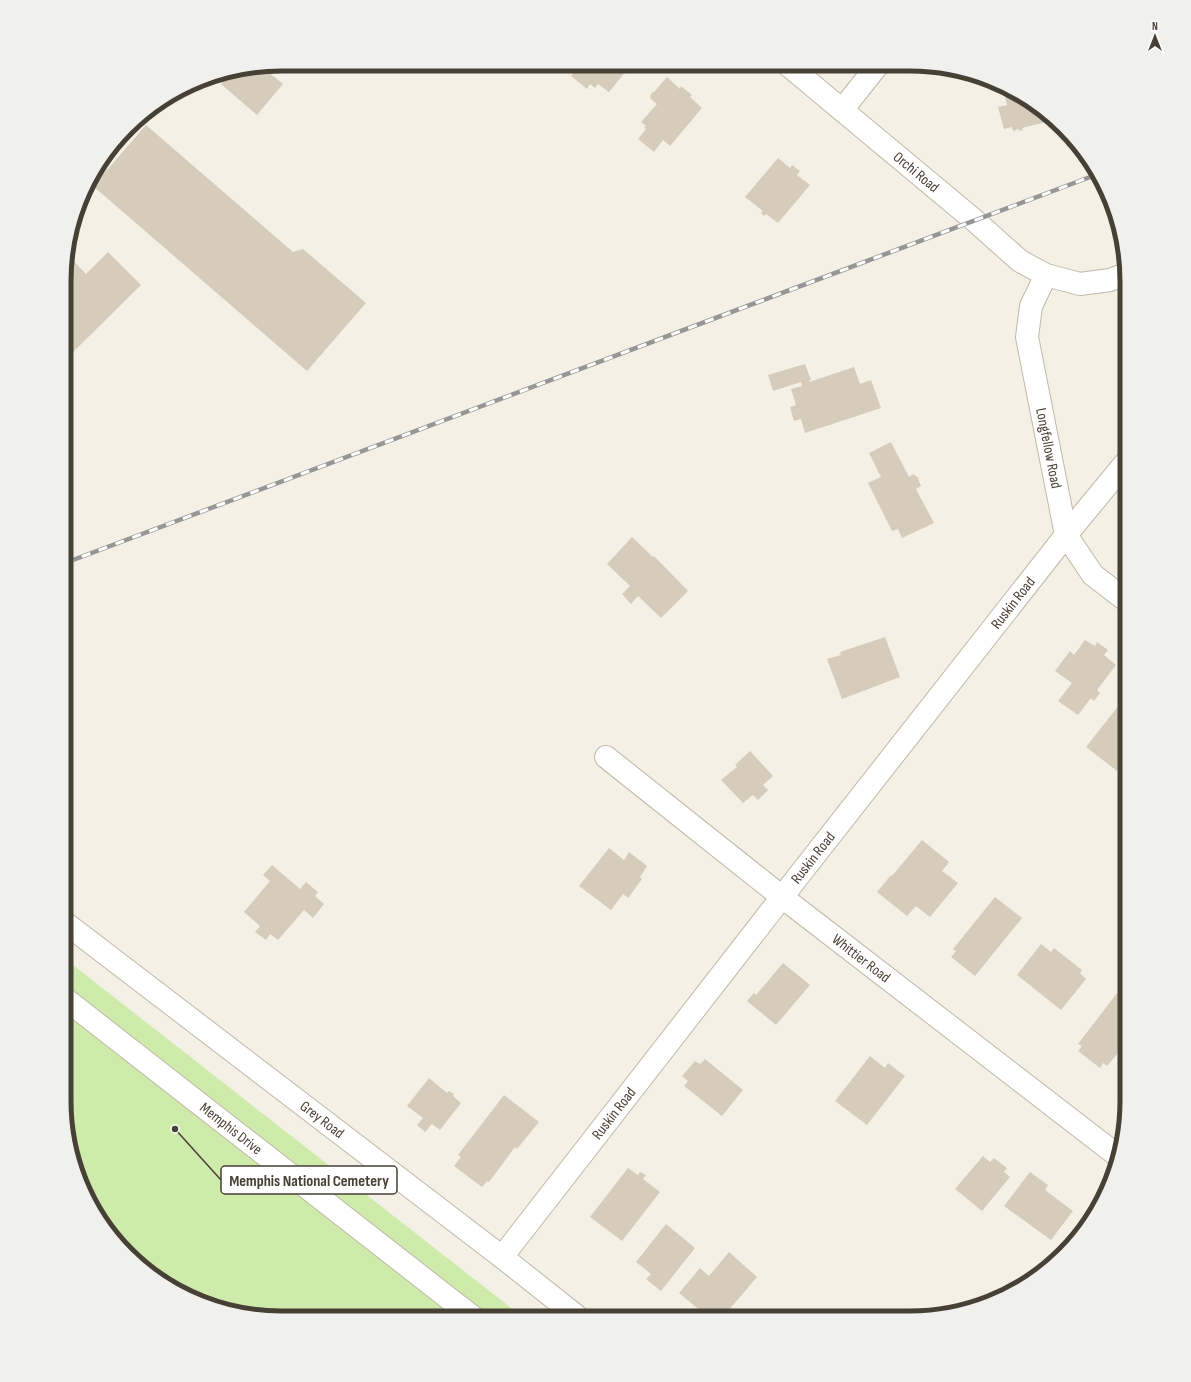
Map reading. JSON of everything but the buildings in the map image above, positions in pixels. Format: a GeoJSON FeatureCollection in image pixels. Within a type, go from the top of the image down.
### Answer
{"type":"FeatureCollection","features":[{"type":"Feature","properties":{"kind":"street","name":"Orchi Road"},"geometry":{"type":"LineString","coordinates":[[794,71],[974,220],[1020,261],[1046,275],[1080,284],[1110,280],[1120,276]]}},
{"type":"Feature","properties":{"kind":"street"},"geometry":{"type":"LineString","coordinates":[[842,110],[873,71]]}},
{"type":"Feature","properties":{"kind":"street","name":"Longfellow Road"},"geometry":{"type":"LineString","coordinates":[[1046,275],[1031,306],[1027,337],[1066,535],[1093,575],[1120,596]]}},
{"type":"Feature","properties":{"kind":"street","name":"Ruskin Road"},"geometry":{"type":"LineString","coordinates":[[502,1257],[782,897],[1066,535],[1120,469]]}},
{"type":"Feature","properties":{"kind":"street","name":"Whittier Road"},"geometry":{"type":"LineString","coordinates":[[606,757],[782,897],[1114,1153]]}},
{"type":"Feature","properties":{"kind":"street","name":"Grey Road"},"geometry":{"type":"LineString","coordinates":[[71,927],[502,1257],[570,1311]]}},
{"type":"Feature","properties":{"kind":"street","name":"Memphis Drive"},"geometry":{"type":"LineString","coordinates":[[71,1003],[465,1311]]}},
{"type":"Feature","properties":{"kind":"green space"},"geometry":{"type":"Polygon","coordinates":[[[71,963],[515,1311],[267,1311],[240,1307],[213,1300],[176,1283],[153,1268],[132,1250],[106,1218],[87,1181],[78,1156],[71,1115],[71,963]]]}},
{"type":"Feature","properties":{"kind":"railway"},"geometry":{"type":"LineString","coordinates":[[71,561],[1092,176]]}},
{"type":"Feature","properties":{"kind":"place","name":"Memphis National Cemetery"},"geometry":{"type":"Point","coordinates":[175,1129]}}]}
